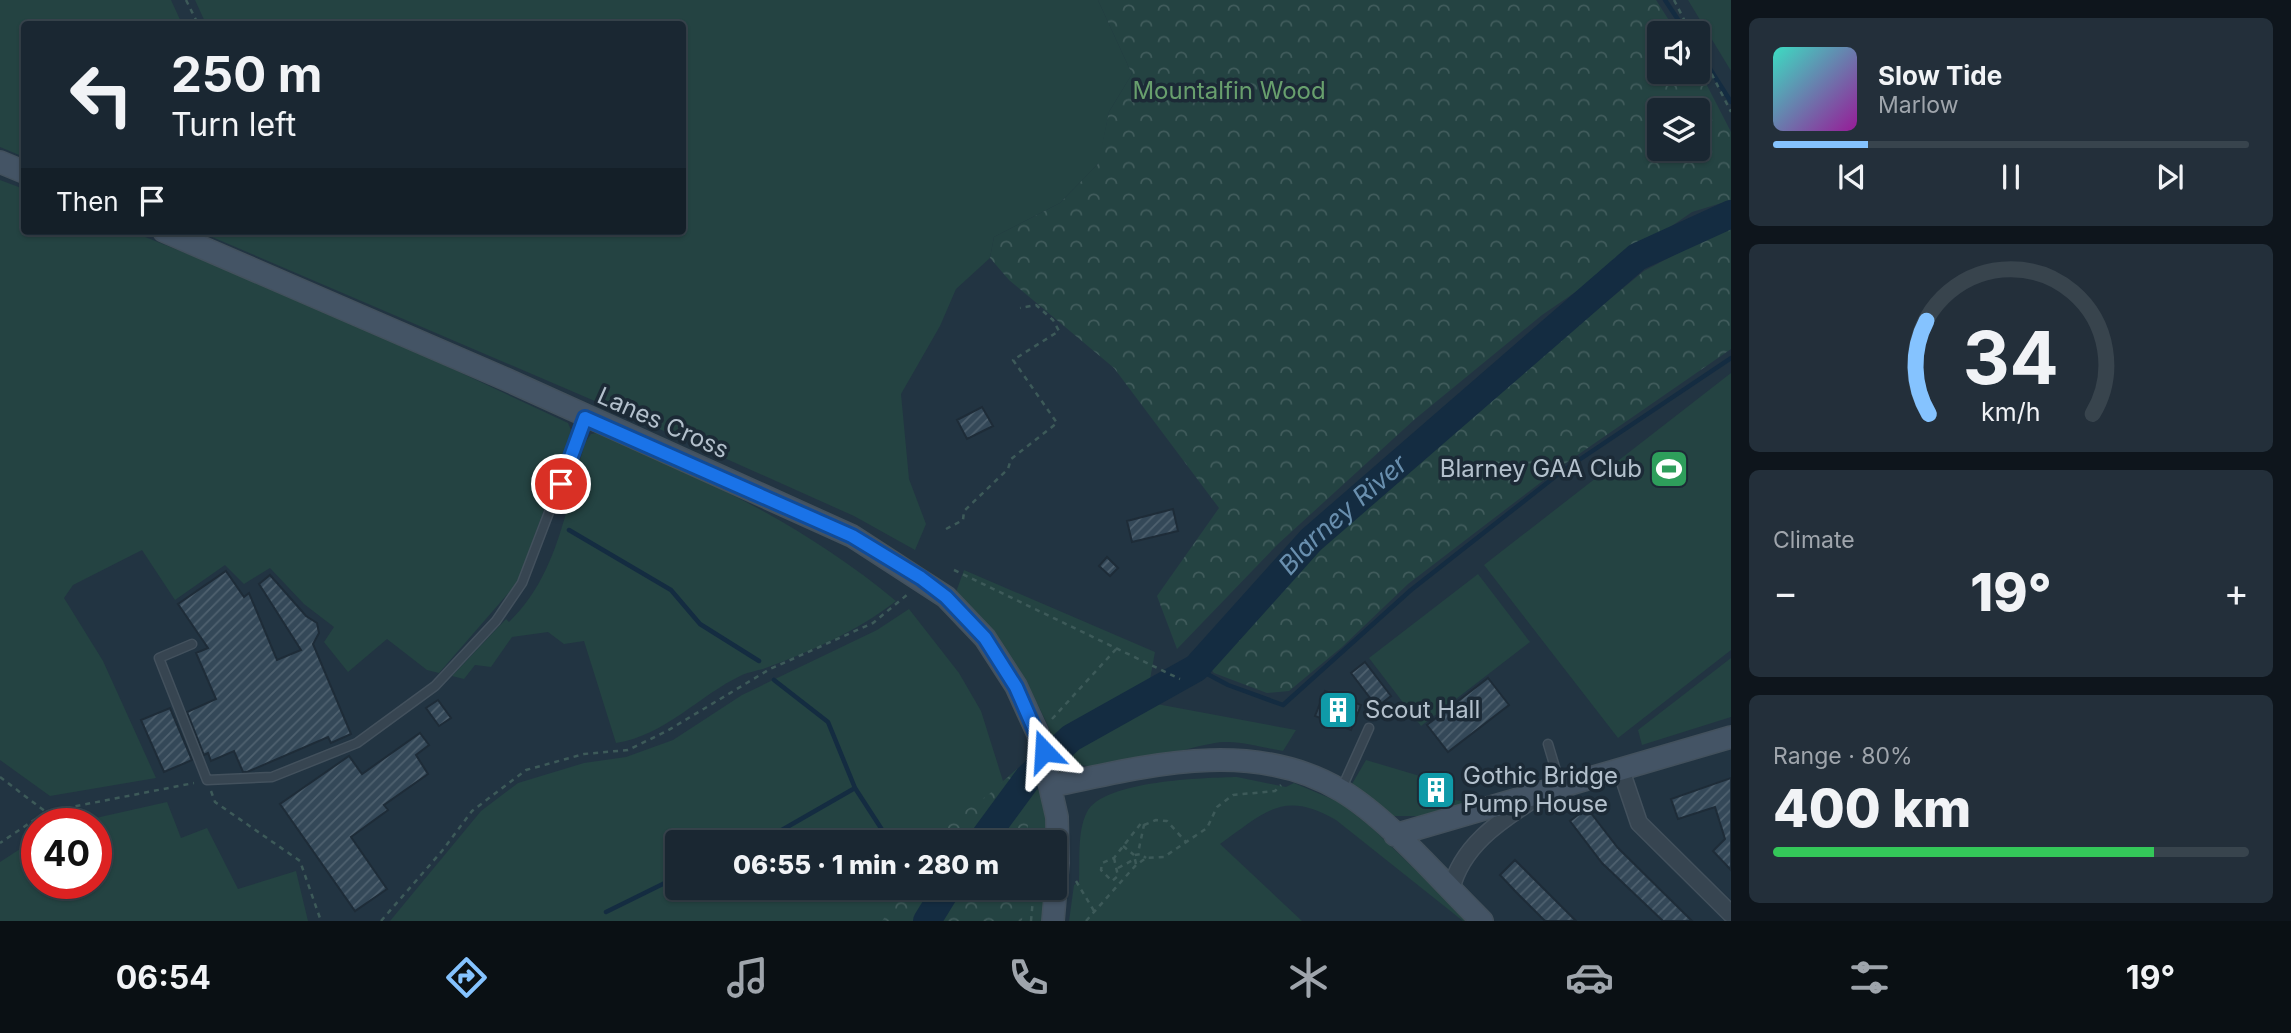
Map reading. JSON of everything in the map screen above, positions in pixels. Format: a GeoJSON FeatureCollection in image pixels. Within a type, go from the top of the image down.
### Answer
{"type":"FeatureCollection","features":[{"type":"Feature","properties":{"kind":"street"},"geometry":{"type":"LineString","coordinates":[[0,162],[21,171]]}},
{"type":"Feature","properties":{"kind":"street","name":"Lanes Cross"},"geometry":{"type":"LineString","coordinates":[[173,235],[503,378],[585,418],[852,536],[921,578],[946,597],[985,638],[1043,729],[1056,817],[1058,863],[1053,921]]}},
{"type":"Feature","properties":{"kind":"street"},"geometry":{"type":"LineString","coordinates":[[1395,835],[1731,737]]}},
{"type":"Feature","properties":{"kind":"street"},"geometry":{"type":"LineString","coordinates":[[1050,777],[1087,778],[1206,759],[1265,762],[1293,770],[1341,790],[1395,835],[1482,921]]}},
{"type":"Feature","properties":{"kind":"street"},"geometry":{"type":"LineString","coordinates":[[1621,770],[1639,823],[1731,914]]}},
{"type":"Feature","properties":{"kind":"street"},"geometry":{"type":"LineString","coordinates":[[1056,817],[1060,803],[1087,778]]}},
{"type":"Feature","properties":{"kind":"street"},"geometry":{"type":"LineString","coordinates":[[1451,890],[1455,871],[1473,846],[1502,820],[1553,789]]}},
{"type":"Feature","properties":{"kind":"lane"},"geometry":{"type":"LineString","coordinates":[[192,644],[159,658],[206,780],[272,776],[357,743],[435,686],[496,621],[522,583],[585,418]]}},
{"type":"Feature","properties":{"kind":"lane"},"geometry":{"type":"LineString","coordinates":[[1341,790],[1369,728]]}},
{"type":"Feature","properties":{"kind":"lane"},"geometry":{"type":"LineString","coordinates":[[1548,744],[1553,789]]}},
{"type":"Feature","properties":{"kind":"path"},"geometry":{"type":"LineString","coordinates":[[186,0],[196,21]]}},
{"type":"Feature","properties":{"kind":"path"},"geometry":{"type":"LineString","coordinates":[[1674,0],[1685,21]]}},
{"type":"Feature","properties":{"kind":"path"},"geometry":{"type":"LineString","coordinates":[[1710,71],[1731,112]]}},
{"type":"Feature","properties":{"kind":"path"},"geometry":{"type":"LineString","coordinates":[[946,529],[962,520],[964,511],[1008,469],[1011,459],[1057,423],[1013,360],[1059,331],[1054,320],[1036,305],[1020,308]]}},
{"type":"Feature","properties":{"kind":"path"},"geometry":{"type":"LineString","coordinates":[[954,570],[1140,657],[1180,679]]}},
{"type":"Feature","properties":{"kind":"path"},"geometry":{"type":"LineString","coordinates":[[381,921],[442,851],[472,811],[526,771],[584,754],[628,750],[667,732],[738,685],[873,623],[901,602],[921,578]]}},
{"type":"Feature","properties":{"kind":"path"},"geometry":{"type":"LineString","coordinates":[[1043,729],[1118,647]]}},
{"type":"Feature","properties":{"kind":"path"},"geometry":{"type":"LineString","coordinates":[[1123,846],[1135,856],[1164,857],[1207,828],[1222,801],[1233,795],[1275,790],[1293,770]]}},
{"type":"Feature","properties":{"kind":"path"},"geometry":{"type":"LineString","coordinates":[[0,778],[41,808]]}},
{"type":"Feature","properties":{"kind":"path"},"geometry":{"type":"LineString","coordinates":[[66,808],[206,780],[215,802],[300,861],[321,921]]}},
{"type":"Feature","properties":{"kind":"path"},"geometry":{"type":"LineString","coordinates":[[1114,858],[1118,876],[1112,881],[1101,870],[1102,863],[1114,858],[1142,822],[1144,825],[1156,820],[1167,821],[1186,842]]}},
{"type":"Feature","properties":{"kind":"path"},"geometry":{"type":"LineString","coordinates":[[1136,865],[1135,856],[1144,825]]}},
{"type":"Feature","properties":{"kind":"path"},"geometry":{"type":"LineString","coordinates":[[0,843],[21,829]]}},
{"type":"Feature","properties":{"kind":"path"},"geometry":{"type":"LineString","coordinates":[[1118,868],[1135,856]]}},
{"type":"Feature","properties":{"kind":"path"},"geometry":{"type":"LineString","coordinates":[[1086,921],[1113,895],[1136,865],[1146,858]]}},
{"type":"Feature","properties":{"kind":"path"},"geometry":{"type":"LineString","coordinates":[[1075,874],[1077,885],[1094,911]]}},
{"type":"Feature","properties":{"kind":"path"},"geometry":{"type":"LineString","coordinates":[[1031,921],[1033,900]]}},
{"type":"Feature","properties":{"kind":"green space"},"geometry":{"type":"Polygon","coordinates":[[[0,0],[171,0],[181,21],[21,21],[21,156],[0,147],[0,0]]]}},
{"type":"Feature","properties":{"kind":"green space"},"geometry":{"type":"Polygon","coordinates":[[[195,0],[1098,0],[1132,74],[1109,112],[1099,163],[1060,203],[994,237],[990,258],[956,289],[940,326],[901,394],[909,479],[926,524],[915,550],[854,516],[646,423],[207,235],[686,235],[686,21],[205,21],[195,0]]]}},
{"type":"Feature","properties":{"kind":"green space","name":"Mountalfin Wood"},"geometry":{"type":"Polygon","coordinates":[[[1098,0],[1656,0],[1669,21],[1647,21],[1647,84],[1706,84],[1731,132],[1731,200],[1692,212],[1542,315],[1415,419],[1278,544],[1177,649],[1157,596],[1219,508],[1114,368],[1009,280],[990,258],[994,237],[1060,203],[1098,164],[1109,112],[1132,74],[1098,0]]]}},
{"type":"Feature","properties":{"kind":"green space"},"geometry":{"type":"Polygon","coordinates":[[[1688,0],[1731,0],[1731,71],[1710,36],[1710,21],[1701,21],[1688,0]]]}},
{"type":"Feature","properties":{"kind":"green space"},"geometry":{"type":"Polygon","coordinates":[[[0,180],[21,188],[21,235],[140,235],[312,303],[568,423],[571,430],[561,462],[518,582],[439,673],[427,670],[387,639],[348,672],[324,642],[334,627],[304,604],[270,568],[244,584],[225,565],[175,600],[142,550],[73,585],[64,598],[103,661],[156,778],[50,796],[0,760],[0,180]]]}},
{"type":"Feature","properties":{"kind":"green space"},"geometry":{"type":"Polygon","coordinates":[[[1731,225],[1731,349],[1566,463],[1408,584],[1342,647],[1289,691],[1267,693],[1214,673],[1208,665],[1209,659],[1345,519],[1390,480],[1432,436],[1526,368],[1644,271],[1731,225]]]}},
{"type":"Feature","properties":{"kind":"green space","name":"Blarney GAA Club"},"geometry":{"type":"Polygon","coordinates":[[[1731,373],[1731,650],[1618,738],[1484,565],[1731,373]]]}},
{"type":"Feature","properties":{"kind":"green space"},"geometry":{"type":"Polygon","coordinates":[[[597,433],[677,468],[753,506],[826,549],[896,601],[866,622],[832,640],[742,675],[651,732],[616,743],[584,641],[564,644],[548,632],[512,637],[491,667],[475,665],[464,679],[452,676],[506,619],[509,622],[539,583],[550,561],[566,515],[585,443],[591,434],[597,433]]]}},
{"type":"Feature","properties":{"kind":"green space"},"geometry":{"type":"Polygon","coordinates":[[[964,570],[1155,652],[1146,702],[1296,730],[1283,751],[1224,742],[1111,766],[1089,766],[1071,761],[1058,749],[1038,705],[1015,666],[956,592],[964,570]]]}},
{"type":"Feature","properties":{"kind":"green space"},"geometry":{"type":"Polygon","coordinates":[[[1478,574],[1530,642],[1421,726],[1369,658],[1478,574]]]}},
{"type":"Feature","properties":{"kind":"green space"},"geometry":{"type":"Polygon","coordinates":[[[909,609],[959,673],[981,711],[1003,781],[1017,769],[1044,796],[1048,830],[665,830],[665,900],[1047,900],[1045,921],[390,921],[481,811],[518,783],[584,763],[626,757],[673,740],[742,695],[877,630],[909,609]]]}},
{"type":"Feature","properties":{"kind":"green space"},"geometry":{"type":"Polygon","coordinates":[[[1731,658],[1731,717],[1642,745],[1638,730],[1731,658]]]}},
{"type":"Feature","properties":{"kind":"green space"},"geometry":{"type":"Polygon","coordinates":[[[1366,760],[1430,779],[1425,795],[1467,802],[1424,816],[1393,816],[1352,784],[1366,760]]]}},
{"type":"Feature","properties":{"kind":"green space"},"geometry":{"type":"Polygon","coordinates":[[[1017,769],[1028,830],[937,830],[988,795],[1017,769]]]}},
{"type":"Feature","properties":{"kind":"green space"},"geometry":{"type":"Polygon","coordinates":[[[1237,777],[1286,787],[1294,783],[1339,802],[1370,826],[1469,921],[1463,921],[1336,820],[1302,806],[1288,806],[1262,815],[1220,844],[1302,921],[1069,921],[1074,885],[1079,882],[1082,828],[1087,812],[1097,801],[1113,793],[1156,783],[1237,777]]]}},
{"type":"Feature","properties":{"kind":"green space"},"geometry":{"type":"Polygon","coordinates":[[[167,802],[181,838],[207,828],[238,889],[296,871],[308,921],[0,921],[0,862],[21,848],[21,899],[112,899],[112,814],[167,802]]]}},
{"type":"Feature","properties":{"kind":"green space"},"geometry":{"type":"Polygon","coordinates":[[[896,900],[1023,900],[1022,921],[882,921],[896,900]]]}},
{"type":"Feature","properties":{"kind":"building"},"geometry":{"type":"Polygon","coordinates":[[[982,407],[993,426],[967,439],[957,420],[982,407]]]}},
{"type":"Feature","properties":{"kind":"building"},"geometry":{"type":"Polygon","coordinates":[[[1173,509],[1178,531],[1132,542],[1127,521],[1173,509]]]}},
{"type":"Feature","properties":{"kind":"building"},"geometry":{"type":"Polygon","coordinates":[[[1107,557],[1118,568],[1110,576],[1099,566],[1107,557]]]}},
{"type":"Feature","properties":{"kind":"building"},"geometry":{"type":"Polygon","coordinates":[[[226,571],[244,597],[249,593],[277,660],[301,650],[259,584],[270,575],[306,616],[317,623],[319,633],[313,644],[351,734],[331,743],[328,737],[247,772],[243,772],[234,751],[211,761],[208,753],[204,755],[187,712],[216,699],[196,653],[208,648],[178,604],[226,571]]]}},
{"type":"Feature","properties":{"kind":"building"},"geometry":{"type":"Polygon","coordinates":[[[1365,662],[1391,696],[1377,707],[1351,673],[1365,662]]]}},
{"type":"Feature","properties":{"kind":"building"},"geometry":{"type":"Polygon","coordinates":[[[1488,678],[1509,705],[1448,752],[1427,725],[1488,678]]]}},
{"type":"Feature","properties":{"kind":"building","name":"Scout Hall"},"geometry":{"type":"Polygon","coordinates":[[[1325,691],[1361,705],[1351,730],[1315,716],[1325,691]]]}},
{"type":"Feature","properties":{"kind":"building"},"geometry":{"type":"Polygon","coordinates":[[[438,700],[451,718],[439,726],[426,708],[438,700]]]}},
{"type":"Feature","properties":{"kind":"building"},"geometry":{"type":"Polygon","coordinates":[[[170,708],[192,760],[164,772],[141,720],[170,708]]]}},
{"type":"Feature","properties":{"kind":"building"},"geometry":{"type":"Polygon","coordinates":[[[420,733],[429,745],[416,755],[428,774],[384,805],[388,810],[351,837],[387,889],[355,911],[280,804],[349,756],[362,774],[420,733]]]}},
{"type":"Feature","properties":{"kind":"building"},"geometry":{"type":"Polygon","coordinates":[[[1731,778],[1731,870],[1713,851],[1725,839],[1715,807],[1678,819],[1671,799],[1731,778]]]}},
{"type":"Feature","properties":{"kind":"building"},"geometry":{"type":"Polygon","coordinates":[[[1587,808],[1618,848],[1692,921],[1663,921],[1602,863],[1570,821],[1587,808]]]}},
{"type":"Feature","properties":{"kind":"building"},"geometry":{"type":"Polygon","coordinates":[[[1515,860],[1576,921],[1545,921],[1500,875],[1515,860]]]}},
{"type":"Feature","properties":{"kind":"waterway"},"geometry":{"type":"LineString","coordinates":[[1665,0],[1679,21]]}},
{"type":"Feature","properties":{"kind":"waterway"},"geometry":{"type":"LineString","coordinates":[[1710,69],[1731,102]]}},
{"type":"Feature","properties":{"kind":"waterway","name":"Blarney River"},"geometry":{"type":"LineString","coordinates":[[990,830],[1028,778],[1071,738],[1196,668],[1311,540],[1637,257],[1731,214]]}},
{"type":"Feature","properties":{"kind":"waterway"},"geometry":{"type":"LineString","coordinates":[[1196,668],[1228,685],[1283,705],[1411,590],[1561,472],[1731,358]]}},
{"type":"Feature","properties":{"kind":"waterway"},"geometry":{"type":"LineString","coordinates":[[569,530],[671,590],[700,624],[759,661]]}},
{"type":"Feature","properties":{"kind":"waterway"},"geometry":{"type":"LineString","coordinates":[[774,680],[828,722],[855,788],[882,830]]}},
{"type":"Feature","properties":{"kind":"waterway"},"geometry":{"type":"LineString","coordinates":[[782,830],[855,788]]}},
{"type":"Feature","properties":{"kind":"waterway"},"geometry":{"type":"LineString","coordinates":[[606,912],[665,883]]}},
{"type":"Feature","properties":{"kind":"waterway","name":"Blarney River"},"geometry":{"type":"LineString","coordinates":[[927,921],[940,900]]}},
{"type":"Feature","properties":{"kind":"place","name":"Blarney GAA Club"},"geometry":{"type":"Point","coordinates":[1669,469]}},
{"type":"Feature","properties":{"kind":"place","name":"Scout Hall"},"geometry":{"type":"Point","coordinates":[1338,710]}},
{"type":"Feature","properties":{"kind":"place","name":"Gothic Bridge Pump House"},"geometry":{"type":"Point","coordinates":[1436,790]}},
{"type":"Feature","properties":{"kind":"route"},"geometry":{"type":"LineString","coordinates":[[561,484],[585,418],[852,536],[921,578],[946,597],[985,638],[1016,687],[1044,751]]}}]}
